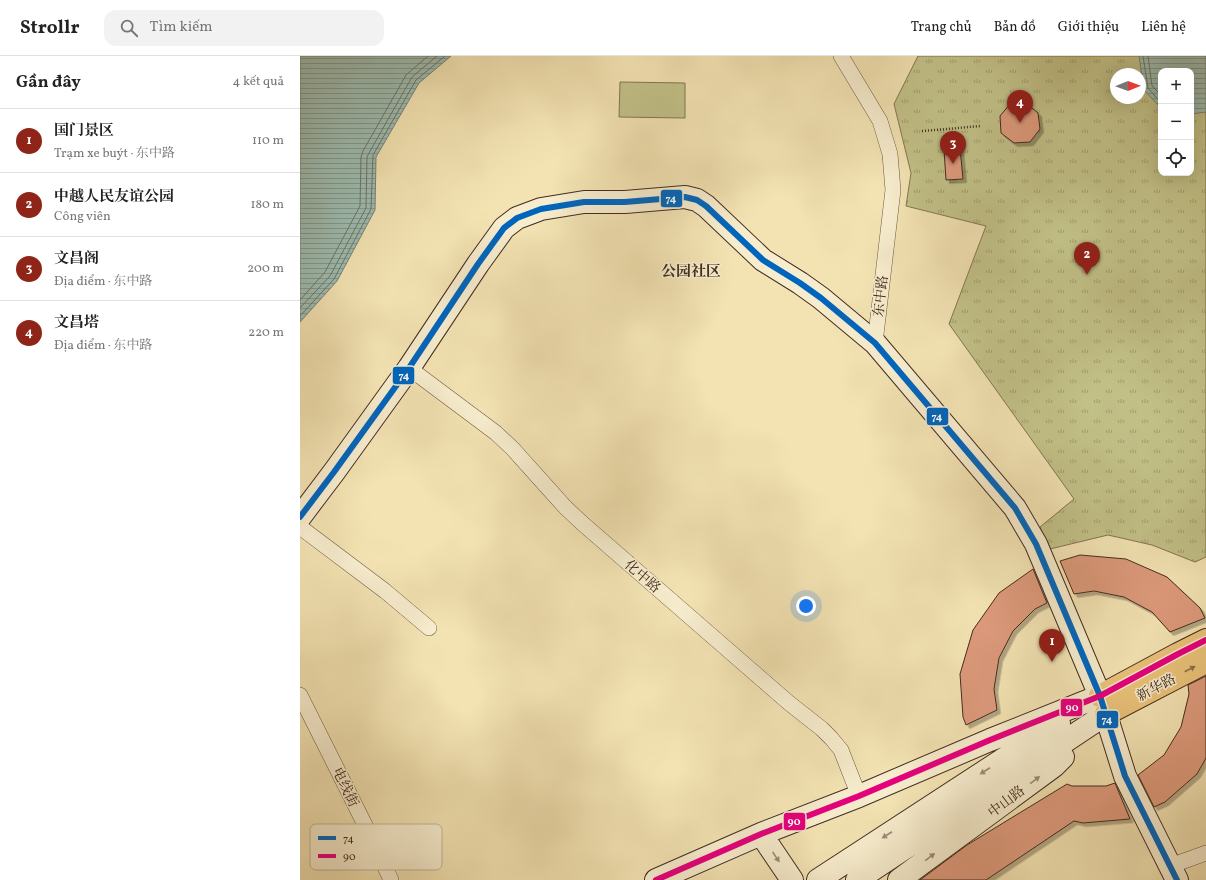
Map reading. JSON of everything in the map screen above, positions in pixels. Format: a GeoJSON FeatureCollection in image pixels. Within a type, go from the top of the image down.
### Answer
{"type":"FeatureCollection","features":[{"type":"Feature","properties":{"kind":"main road","name":"新华路"},"geometry":{"type":"LineString","coordinates":[[1103,705],[1178,654],[1206,640]]}},
{"type":"Feature","properties":{"kind":"main road","name":"新华路"},"geometry":{"type":"LineString","coordinates":[[1103,705],[1206,662]]}},
{"type":"Feature","properties":{"kind":"street","name":"东中路"},"geometry":{"type":"LineString","coordinates":[[841,56],[880,121],[890,154],[893,190],[875,343]]}},
{"type":"Feature","properties":{"kind":"street"},"geometry":{"type":"LineString","coordinates":[[300,517],[409,368],[478,264],[504,228],[517,218],[541,209],[584,202],[625,202],[685,197],[697,200],[706,206],[763,260],[821,298],[875,343],[1015,508],[1036,544],[1103,705],[1125,776],[1174,873],[1206,853]]}},
{"type":"Feature","properties":{"kind":"street","name":"化中路"},"geometry":{"type":"LineString","coordinates":[[409,368],[496,433],[513,449],[565,507],[582,523],[789,703],[822,729],[841,750],[859,796]]}},
{"type":"Feature","properties":{"kind":"street"},"geometry":{"type":"LineString","coordinates":[[300,527],[385,591],[429,628]]}},
{"type":"Feature","properties":{"kind":"street","name":"电线街"},"geometry":{"type":"LineString","coordinates":[[300,695],[364,824]]}},
{"type":"Feature","properties":{"kind":"street"},"geometry":{"type":"LineString","coordinates":[[818,880],[949,806],[1103,705]]}},
{"type":"Feature","properties":{"kind":"street","name":"新华路"},"geometry":{"type":"LineString","coordinates":[[656,880],[761,834],[859,796],[990,740],[1103,705]]}},
{"type":"Feature","properties":{"kind":"street","name":"中山路"},"geometry":{"type":"LineString","coordinates":[[899,880],[1054,766],[1103,705]]}},
{"type":"Feature","properties":{"kind":"street"},"geometry":{"type":"LineString","coordinates":[[857,880],[949,806]]}},
{"type":"Feature","properties":{"kind":"street"},"geometry":{"type":"LineString","coordinates":[[761,834],[792,880]]}},
{"type":"Feature","properties":{"kind":"street","name":"电线街"},"geometry":{"type":"LineString","coordinates":[[386,870],[391,880]]}},
{"type":"Feature","properties":{"kind":"path"},"geometry":{"type":"LineString","coordinates":[[922,131],[981,126]]}},
{"type":"Feature","properties":{"kind":"green space"},"geometry":{"type":"Polygon","coordinates":[[[918,56],[1206,56],[1206,557],[1195,562],[1152,545],[1108,535],[1050,549],[1040,527],[1074,499],[949,324],[986,226],[906,206],[911,173],[894,104],[918,56]]]}},
{"type":"Feature","properties":{"kind":"green space"},"geometry":{"type":"Polygon","coordinates":[[[620,82],[685,83],[685,118],[619,117],[620,82]]]}},
{"type":"Feature","properties":{"kind":"water"},"geometry":{"type":"Polygon","coordinates":[[[300,56],[451,56],[419,83],[376,157],[375,210],[337,281],[300,322],[300,56]]]}},
{"type":"Feature","properties":{"kind":"water"},"geometry":{"type":"Polygon","coordinates":[[[1139,56],[1206,56],[1206,112],[1194,114],[1194,68],[1158,68],[1158,105],[1146,92],[1146,68],[1141,68],[1139,56]]]}},
{"type":"Feature","properties":{"kind":"building"},"geometry":{"type":"Polygon","coordinates":[[[1026,103],[1038,113],[1040,129],[1030,142],[1014,143],[1001,133],[1000,116],[1010,104],[1026,103]]]}},
{"type":"Feature","properties":{"kind":"building"},"geometry":{"type":"Polygon","coordinates":[[[960,148],[963,179],[946,180],[944,150],[960,148]]]}},
{"type":"Feature","properties":{"kind":"building"},"geometry":{"type":"Polygon","coordinates":[[[1080,555],[1126,559],[1167,577],[1200,608],[1205,618],[1170,632],[1152,612],[1124,597],[1094,591],[1074,594],[1060,561],[1080,555]]]}},
{"type":"Feature","properties":{"kind":"building"},"geometry":{"type":"Polygon","coordinates":[[[1033,569],[1047,603],[1035,609],[1013,631],[999,658],[994,689],[997,710],[966,725],[963,717],[960,674],[973,630],[999,593],[1033,569]]]}},
{"type":"Feature","properties":{"kind":"building"},"geometry":{"type":"Polygon","coordinates":[[[1206,676],[1206,758],[1197,774],[1165,802],[1154,807],[1138,775],[1164,755],[1181,727],[1189,694],[1188,685],[1206,676]]]}},
{"type":"Feature","properties":{"kind":"building"},"geometry":{"type":"Polygon","coordinates":[[[1115,783],[1130,819],[1083,823],[1074,821],[986,880],[920,880],[967,845],[1067,784],[1072,786],[1106,786],[1115,783]]]}},
{"type":"Feature","properties":{"kind":"transit line","name":"74"},"geometry":{"type":"LineString","coordinates":[[300,517],[409,368],[478,264],[504,228],[517,218],[541,209],[584,202],[625,202],[685,197],[697,200],[706,206],[763,260],[821,298],[875,343],[1015,508],[1036,544],[1100,696],[1125,776],[1177,880]]}},
{"type":"Feature","properties":{"kind":"transit line","name":"90"},"geometry":{"type":"LineString","coordinates":[[656,880],[761,834],[859,796],[990,740],[1100,696],[1206,640]]}},
{"type":"Feature","properties":{"kind":"place","name":"文昌塔"},"geometry":{"type":"Point","coordinates":[1020,123]}},
{"type":"Feature","properties":{"kind":"place","name":"文昌阁"},"geometry":{"type":"Point","coordinates":[953,164]}},
{"type":"Feature","properties":{"kind":"place","name":"中越人民友谊公园"},"geometry":{"type":"Point","coordinates":[1087,275]}},
{"type":"Feature","properties":{"kind":"place","name":"国门景区"},"geometry":{"type":"Point","coordinates":[1052,662]}},
{"type":"Feature","properties":{"kind":"district","name":"公园社区"},"geometry":{"type":"Point","coordinates":[691,271]}}]}
